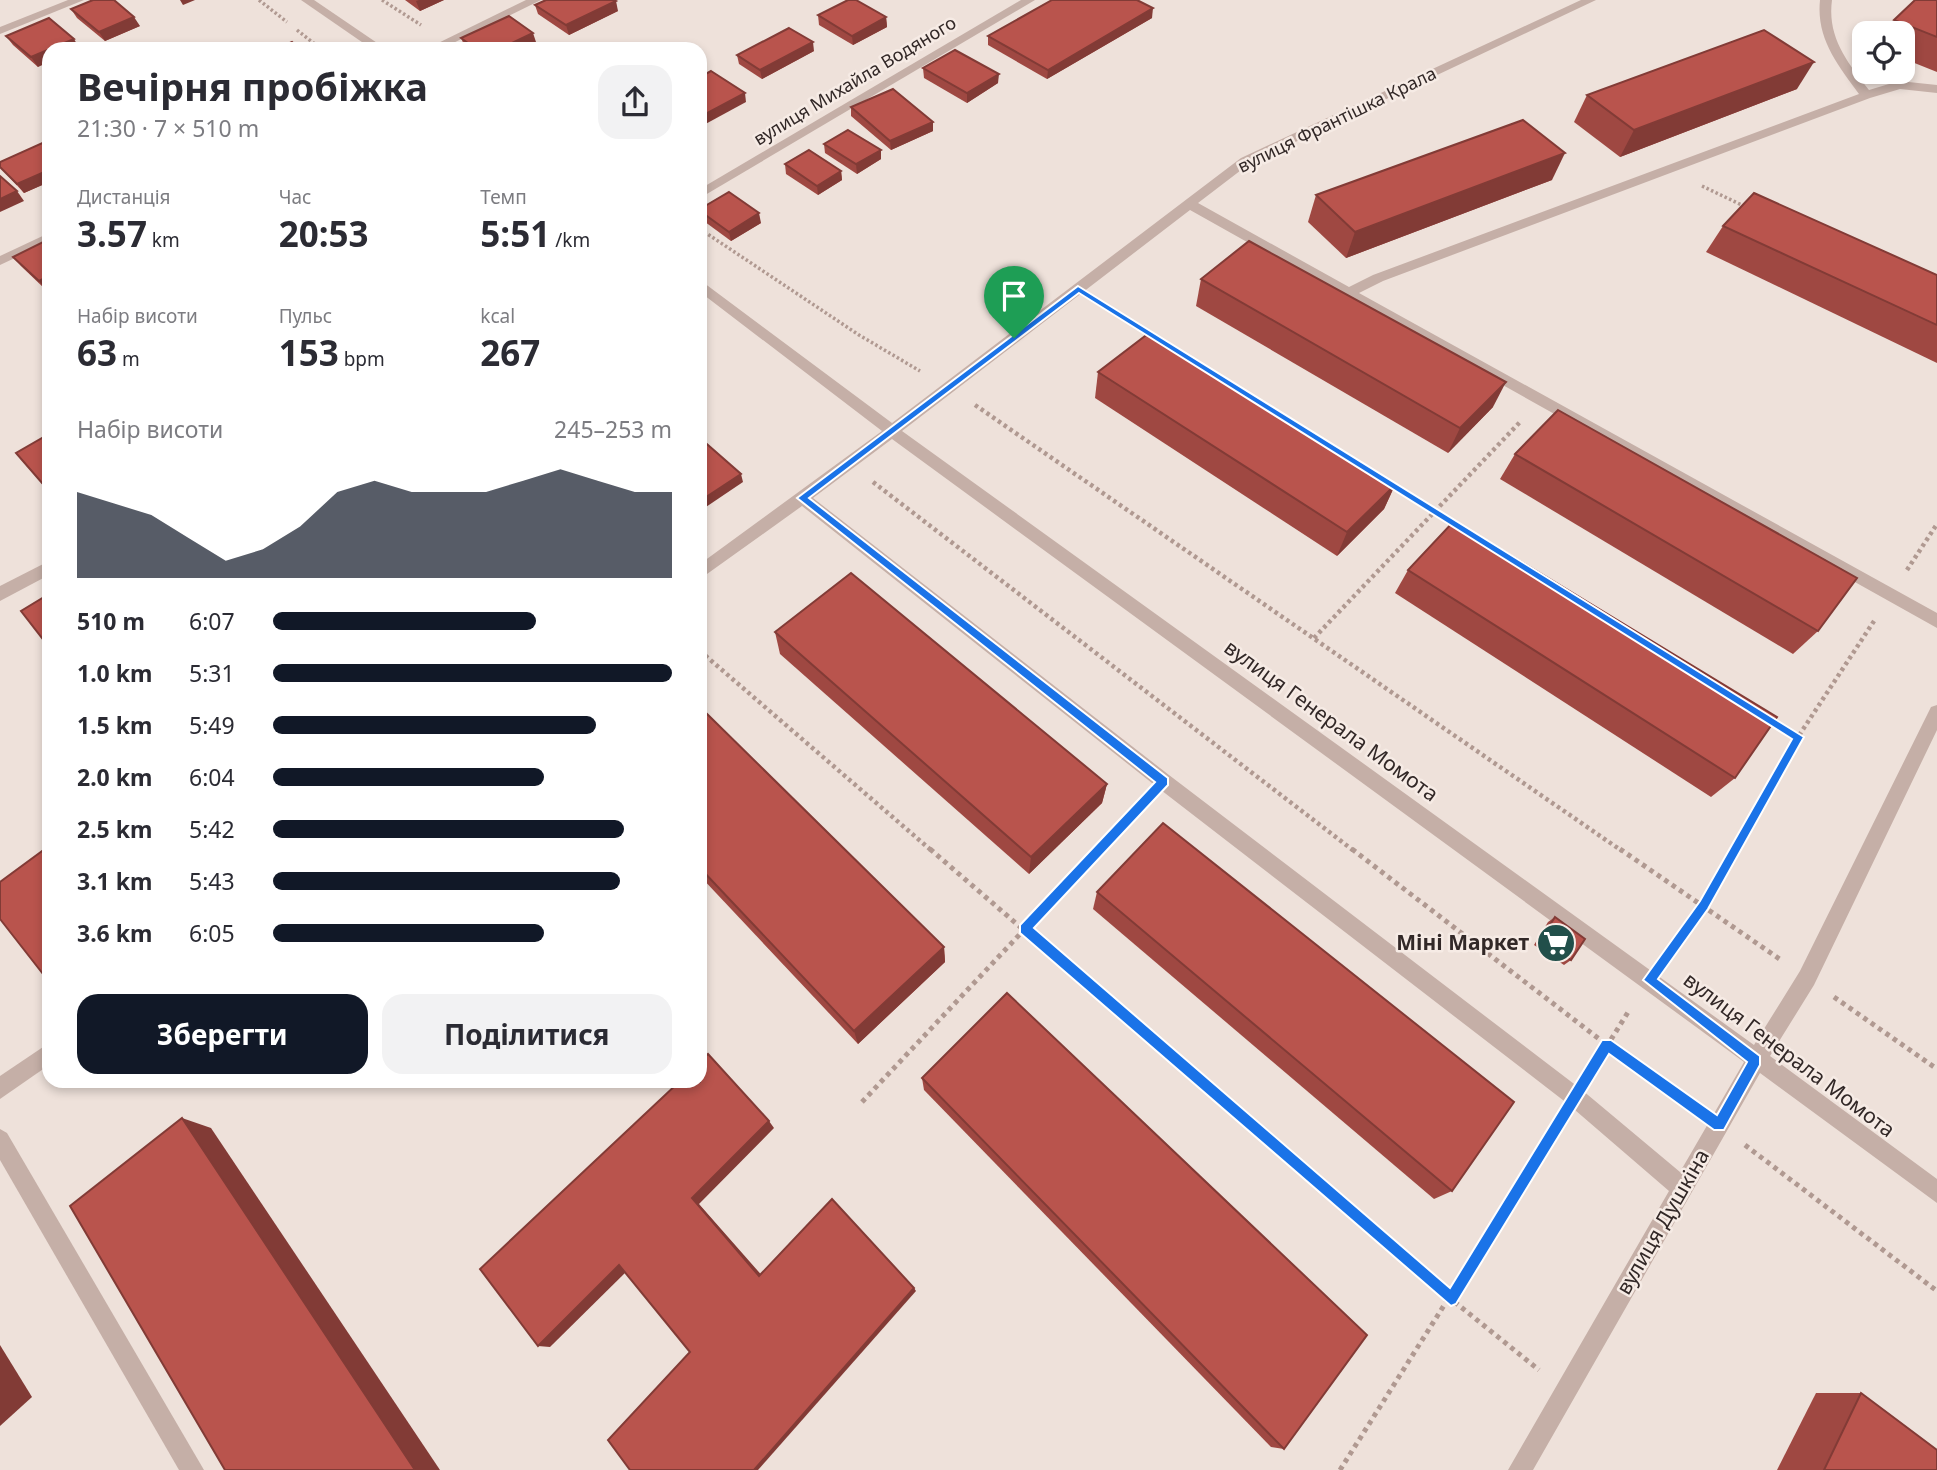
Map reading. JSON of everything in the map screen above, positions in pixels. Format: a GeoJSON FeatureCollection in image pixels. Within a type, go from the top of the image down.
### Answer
{"type":"FeatureCollection","features":[{"type":"Feature","properties":{"kind":"street"},"geometry":{"type":"LineString","coordinates":[[0,31],[78,0]]}},
{"type":"Feature","properties":{"kind":"street"},"geometry":{"type":"LineString","coordinates":[[307,0],[370,42]]}},
{"type":"Feature","properties":{"kind":"street"},"geometry":{"type":"LineString","coordinates":[[447,42],[536,0]]}},
{"type":"Feature","properties":{"kind":"street","name":"вулиця Михайла Водяного"},"geometry":{"type":"LineString","coordinates":[[707,190],[1029,0]]}},
{"type":"Feature","properties":{"kind":"street","name":"вулиця Франтішка Крала"},"geometry":{"type":"LineString","coordinates":[[707,568],[950,388],[1245,161],[1590,0]]}},
{"type":"Feature","properties":{"kind":"street"},"geometry":{"type":"LineString","coordinates":[[1826,0],[1823,14],[1825,33],[1866,95]]}},
{"type":"Feature","properties":{"kind":"street"},"geometry":{"type":"LineString","coordinates":[[1348,293],[1378,278],[1866,95],[1899,85],[1937,89]]}},
{"type":"Feature","properties":{"kind":"street"},"geometry":{"type":"LineString","coordinates":[[1191,205],[1937,621]]}},
{"type":"Feature","properties":{"kind":"street"},"geometry":{"type":"LineString","coordinates":[[0,261],[42,240]]}},
{"type":"Feature","properties":{"kind":"street","name":"вулиця Генерала Момота"},"geometry":{"type":"LineString","coordinates":[[707,290],[892,431],[1650,980],[1937,1192]]}},
{"type":"Feature","properties":{"kind":"street"},"geometry":{"type":"LineString","coordinates":[[802,498],[1163,781],[1575,1097],[1682,1189]]}},
{"type":"Feature","properties":{"kind":"street"},"geometry":{"type":"LineString","coordinates":[[0,594],[42,571]]}},
{"type":"Feature","properties":{"kind":"street","name":"вулиця Душкіна"},"geometry":{"type":"LineString","coordinates":[[1520,1470],[1756,1060],[1807,978],[1937,712]]}},
{"type":"Feature","properties":{"kind":"street"},"geometry":{"type":"LineString","coordinates":[[0,1089],[42,1057]]}},
{"type":"Feature","properties":{"kind":"street"},"geometry":{"type":"LineString","coordinates":[[0,1140],[192,1470]]}},
{"type":"Feature","properties":{"kind":"path"},"geometry":{"type":"LineString","coordinates":[[1666,170],[1752,210]]}},
{"type":"Feature","properties":{"kind":"path"},"geometry":{"type":"LineString","coordinates":[[707,234],[859,335],[950,388],[1704,905]]}},
{"type":"Feature","properties":{"kind":"path"},"geometry":{"type":"LineString","coordinates":[[1078,289],[1161,340]]}},
{"type":"Feature","properties":{"kind":"path"},"geometry":{"type":"LineString","coordinates":[[1314,638],[1541,400]]}},
{"type":"Feature","properties":{"kind":"path"},"geometry":{"type":"LineString","coordinates":[[849,464],[1607,1045],[1719,1125],[1937,1290]]}},
{"type":"Feature","properties":{"kind":"path"},"geometry":{"type":"LineString","coordinates":[[1385,480],[1468,531]]}},
{"type":"Feature","properties":{"kind":"path"},"geometry":{"type":"LineString","coordinates":[[1340,1470],[1451,1299],[1607,1045],[1704,905],[1798,737],[1937,524]]}},
{"type":"Feature","properties":{"kind":"path"},"geometry":{"type":"LineString","coordinates":[[707,657],[1451,1299],[1565,1391]]}},
{"type":"Feature","properties":{"kind":"path"},"geometry":{"type":"LineString","coordinates":[[1763,715],[1798,737]]}},
{"type":"Feature","properties":{"kind":"path"},"geometry":{"type":"LineString","coordinates":[[862,1102],[1163,781]]}},
{"type":"Feature","properties":{"kind":"building"},"geometry":{"type":"Polygon","coordinates":[[[93,0],[114,0],[134,17],[99,32],[71,9],[93,0]]]}},
{"type":"Feature","properties":{"kind":"building"},"geometry":{"type":"Polygon","coordinates":[[[546,0],[616,1],[566,25],[535,5],[546,0]]]}},
{"type":"Feature","properties":{"kind":"building"},"geometry":{"type":"Polygon","coordinates":[[[848,0],[856,0],[886,17],[852,36],[818,15],[848,0]]]}},
{"type":"Feature","properties":{"kind":"building"},"geometry":{"type":"Polygon","coordinates":[[[1052,0],[1137,0],[1153,8],[1048,70],[988,36],[1052,0]]]}},
{"type":"Feature","properties":{"kind":"building"},"geometry":{"type":"Polygon","coordinates":[[[1915,0],[1937,0],[1937,37],[1915,28],[1915,21],[1894,20],[1915,0]]]}},
{"type":"Feature","properties":{"kind":"building"},"geometry":{"type":"Polygon","coordinates":[[[509,16],[533,33],[514,42],[466,42],[461,38],[509,16]]]}},
{"type":"Feature","properties":{"kind":"building"},"geometry":{"type":"Polygon","coordinates":[[[49,18],[74,39],[67,42],[42,42],[42,52],[31,57],[6,36],[49,18]]]}},
{"type":"Feature","properties":{"kind":"building"},"geometry":{"type":"Polygon","coordinates":[[[789,28],[813,42],[760,70],[737,55],[789,28]]]}},
{"type":"Feature","properties":{"kind":"building"},"geometry":{"type":"Polygon","coordinates":[[[1764,30],[1814,62],[1634,130],[1587,95],[1764,30]]]}},
{"type":"Feature","properties":{"kind":"building"},"geometry":{"type":"Polygon","coordinates":[[[955,50],[999,74],[967,93],[923,68],[955,50]]]}},
{"type":"Feature","properties":{"kind":"building"},"geometry":{"type":"Polygon","coordinates":[[[711,71],[745,93],[707,113],[707,73],[711,71]]]}},
{"type":"Feature","properties":{"kind":"building"},"geometry":{"type":"Polygon","coordinates":[[[893,89],[933,122],[890,141],[851,107],[893,89]]]}},
{"type":"Feature","properties":{"kind":"building"},"geometry":{"type":"Polygon","coordinates":[[[1523,120],[1565,153],[1355,232],[1316,195],[1523,120]]]}},
{"type":"Feature","properties":{"kind":"building"},"geometry":{"type":"Polygon","coordinates":[[[848,130],[881,150],[856,164],[824,144],[848,130]]]}},
{"type":"Feature","properties":{"kind":"building"},"geometry":{"type":"Polygon","coordinates":[[[42,143],[42,173],[17,184],[0,167],[0,162],[42,143]]]}},
{"type":"Feature","properties":{"kind":"building"},"geometry":{"type":"Polygon","coordinates":[[[809,150],[841,171],[817,186],[785,164],[809,150]]]}},
{"type":"Feature","properties":{"kind":"building"},"geometry":{"type":"Polygon","coordinates":[[[0,176],[17,191],[0,199],[0,176]]]}},
{"type":"Feature","properties":{"kind":"building"},"geometry":{"type":"Polygon","coordinates":[[[729,192],[759,213],[729,232],[707,216],[707,205],[729,192]]]}},
{"type":"Feature","properties":{"kind":"building"},"geometry":{"type":"Polygon","coordinates":[[[1754,193],[1937,275],[1937,325],[1723,226],[1754,193]]]}},
{"type":"Feature","properties":{"kind":"building"},"geometry":{"type":"Polygon","coordinates":[[[1249,241],[1506,382],[1460,428],[1201,279],[1249,241]]]}},
{"type":"Feature","properties":{"kind":"building"},"geometry":{"type":"Polygon","coordinates":[[[42,242],[42,280],[39,281],[13,257],[42,242]]]}},
{"type":"Feature","properties":{"kind":"building"},"geometry":{"type":"Polygon","coordinates":[[[1149,333],[1395,485],[1347,532],[1098,372],[1149,333]]]}},
{"type":"Feature","properties":{"kind":"building"},"geometry":{"type":"Polygon","coordinates":[[[1558,410],[1857,578],[1818,631],[1515,454],[1558,410]]]}},
{"type":"Feature","properties":{"kind":"building"},"geometry":{"type":"Polygon","coordinates":[[[42,438],[42,483],[16,453],[42,438]]]}},
{"type":"Feature","properties":{"kind":"building"},"geometry":{"type":"Polygon","coordinates":[[[707,444],[741,474],[707,496],[707,444]]]}},
{"type":"Feature","properties":{"kind":"building"},"geometry":{"type":"Polygon","coordinates":[[[1454,521],[1777,717],[1735,778],[1408,570],[1454,521]]]}},
{"type":"Feature","properties":{"kind":"building"},"geometry":{"type":"Polygon","coordinates":[[[851,573],[1107,784],[1031,857],[775,632],[851,573]]]}},
{"type":"Feature","properties":{"kind":"building"},"geometry":{"type":"Polygon","coordinates":[[[42,598],[42,638],[21,611],[42,598]]]}},
{"type":"Feature","properties":{"kind":"building"},"geometry":{"type":"Polygon","coordinates":[[[707,714],[944,947],[854,1031],[707,875],[707,714]]]}},
{"type":"Feature","properties":{"kind":"building"},"geometry":{"type":"Polygon","coordinates":[[[1163,823],[1514,1102],[1452,1191],[1097,892],[1163,823]]]}},
{"type":"Feature","properties":{"kind":"building"},"geometry":{"type":"Polygon","coordinates":[[[42,851],[42,973],[0,919],[0,882],[42,851]]]}},
{"type":"Feature","properties":{"kind":"building"},"geometry":{"type":"Polygon","coordinates":[[[1555,917],[1585,939],[1571,960],[1541,939],[1555,917]]]}},
{"type":"Feature","properties":{"kind":"building"},"geometry":{"type":"Polygon","coordinates":[[[1007,993],[1367,1335],[1284,1449],[922,1078],[1007,993]]]}},
{"type":"Feature","properties":{"kind":"building"},"geometry":{"type":"Polygon","coordinates":[[[707,1055],[769,1121],[692,1198],[759,1276],[832,1199],[914,1288],[754,1470],[630,1470],[608,1440],[690,1352],[619,1265],[538,1346],[480,1269],[673,1088],[707,1088],[707,1055]]]}},
{"type":"Feature","properties":{"kind":"building"},"geometry":{"type":"Polygon","coordinates":[[[182,1118],[415,1470],[225,1470],[70,1206],[182,1118]]]}},
{"type":"Feature","properties":{"kind":"building"},"geometry":{"type":"Polygon","coordinates":[[[1861,1393],[1937,1450],[1937,1470],[1824,1470],[1861,1393]]]}},
{"type":"Feature","properties":{"kind":"place","name":"Міні Маркет"},"geometry":{"type":"Point","coordinates":[1556,943]}},
{"type":"Feature","properties":{"kind":"route"},"geometry":{"type":"LineString","coordinates":[[1078,289],[1798,737],[1704,905],[1650,980],[1756,1060],[1719,1125],[1607,1045],[1451,1299],[1025,929],[1163,781],[802,498],[1014,338],[1078,289]]}}]}
